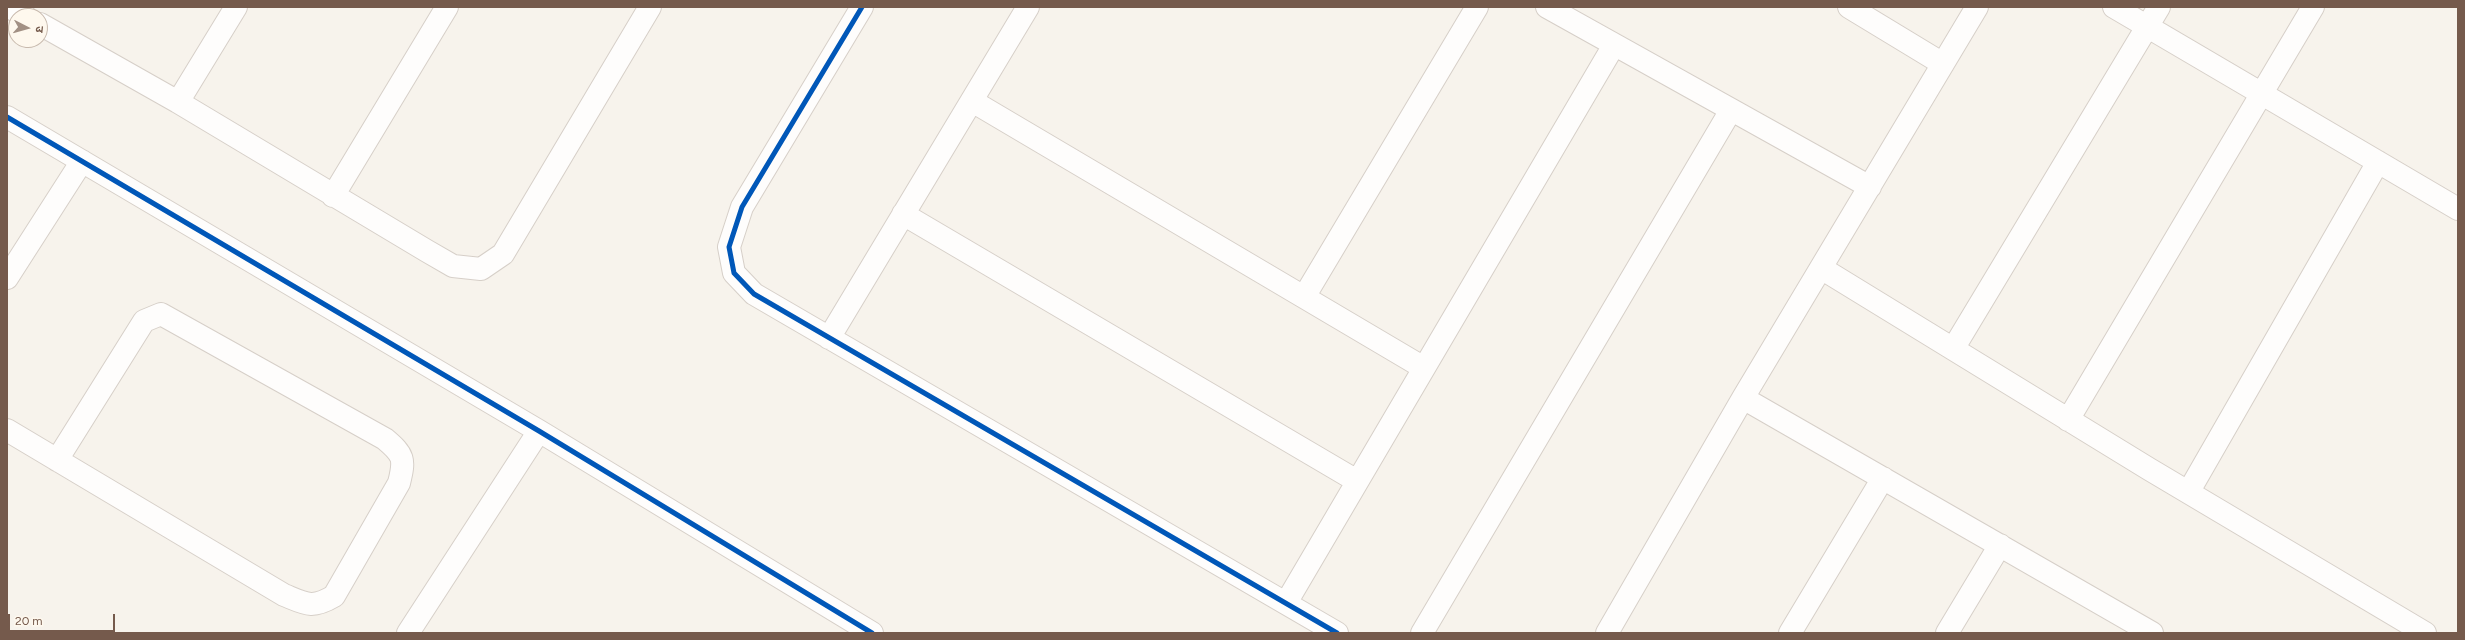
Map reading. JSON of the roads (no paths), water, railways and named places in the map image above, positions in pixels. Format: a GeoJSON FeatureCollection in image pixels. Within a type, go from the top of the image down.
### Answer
{"type":"FeatureCollection","features":[{"type":"Feature","properties":{"kind":"street"},"geometry":{"type":"LineString","coordinates":[[178,102],[236,7]]}},
{"type":"Feature","properties":{"kind":"street"},"geometry":{"type":"LineString","coordinates":[[333,196],[447,7]]}},
{"type":"Feature","properties":{"kind":"street"},"geometry":{"type":"LineString","coordinates":[[48,29],[178,102],[333,196],[453,266],[481,269],[503,254],[650,7]]}},
{"type":"Feature","properties":{"kind":"street"},"geometry":{"type":"LineString","coordinates":[[862,7],[742,207],[729,247],[734,273],[754,294],[1337,633]]}},
{"type":"Feature","properties":{"kind":"street"},"geometry":{"type":"LineString","coordinates":[[829,338],[1028,7]]}},
{"type":"Feature","properties":{"kind":"street"},"geometry":{"type":"LineString","coordinates":[[1304,297],[1477,7]]}},
{"type":"Feature","properties":{"kind":"street"},"geometry":{"type":"LineString","coordinates":[[1547,7],[1870,187]]}},
{"type":"Feature","properties":{"kind":"street"},"geometry":{"type":"LineString","coordinates":[[1849,7],[1943,64]]}},
{"type":"Feature","properties":{"kind":"street"},"geometry":{"type":"LineString","coordinates":[[1607,633],[1743,398],[1977,7]]}},
{"type":"Feature","properties":{"kind":"street"},"geometry":{"type":"LineString","coordinates":[[2114,7],[2458,209]]}},
{"type":"Feature","properties":{"kind":"street"},"geometry":{"type":"LineString","coordinates":[[1953,349],[2159,7]]}},
{"type":"Feature","properties":{"kind":"street"},"geometry":{"type":"LineString","coordinates":[[2068,420],[2313,7]]}},
{"type":"Feature","properties":{"kind":"street"},"geometry":{"type":"LineString","coordinates":[[1286,603],[1614,45]]}},
{"type":"Feature","properties":{"kind":"street"},"geometry":{"type":"LineString","coordinates":[[972,101],[1424,368]]}},
{"type":"Feature","properties":{"kind":"street"},"geometry":{"type":"LineString","coordinates":[[1422,633],[1731,110]]}},
{"type":"Feature","properties":{"kind":"street"},"geometry":{"type":"LineString","coordinates":[[7,117],[539,431],[872,633]]}},
{"type":"Feature","properties":{"kind":"street"},"geometry":{"type":"LineString","coordinates":[[7,278],[82,161]]}},
{"type":"Feature","properties":{"kind":"street"},"geometry":{"type":"LineString","coordinates":[[2189,491],[2378,162]]}},
{"type":"Feature","properties":{"kind":"street"},"geometry":{"type":"LineString","coordinates":[[903,214],[1357,482]]}},
{"type":"Feature","properties":{"kind":"street"},"geometry":{"type":"LineString","coordinates":[[1821,268],[2068,420],[2425,633]]}},
{"type":"Feature","properties":{"kind":"street"},"geometry":{"type":"LineString","coordinates":[[7,430],[57,460],[284,595],[307,605],[320,604],[334,596],[400,483],[404,462],[398,449],[385,439],[161,314],[144,321],[57,460]]}},
{"type":"Feature","properties":{"kind":"street"},"geometry":{"type":"LineString","coordinates":[[1743,398],[2152,633]]}},
{"type":"Feature","properties":{"kind":"street"},"geometry":{"type":"LineString","coordinates":[[408,633],[539,431]]}},
{"type":"Feature","properties":{"kind":"street"},"geometry":{"type":"LineString","coordinates":[[1790,633],[1883,478]]}},
{"type":"Feature","properties":{"kind":"street"},"geometry":{"type":"LineString","coordinates":[[1947,633],[2000,545]]}}]}
